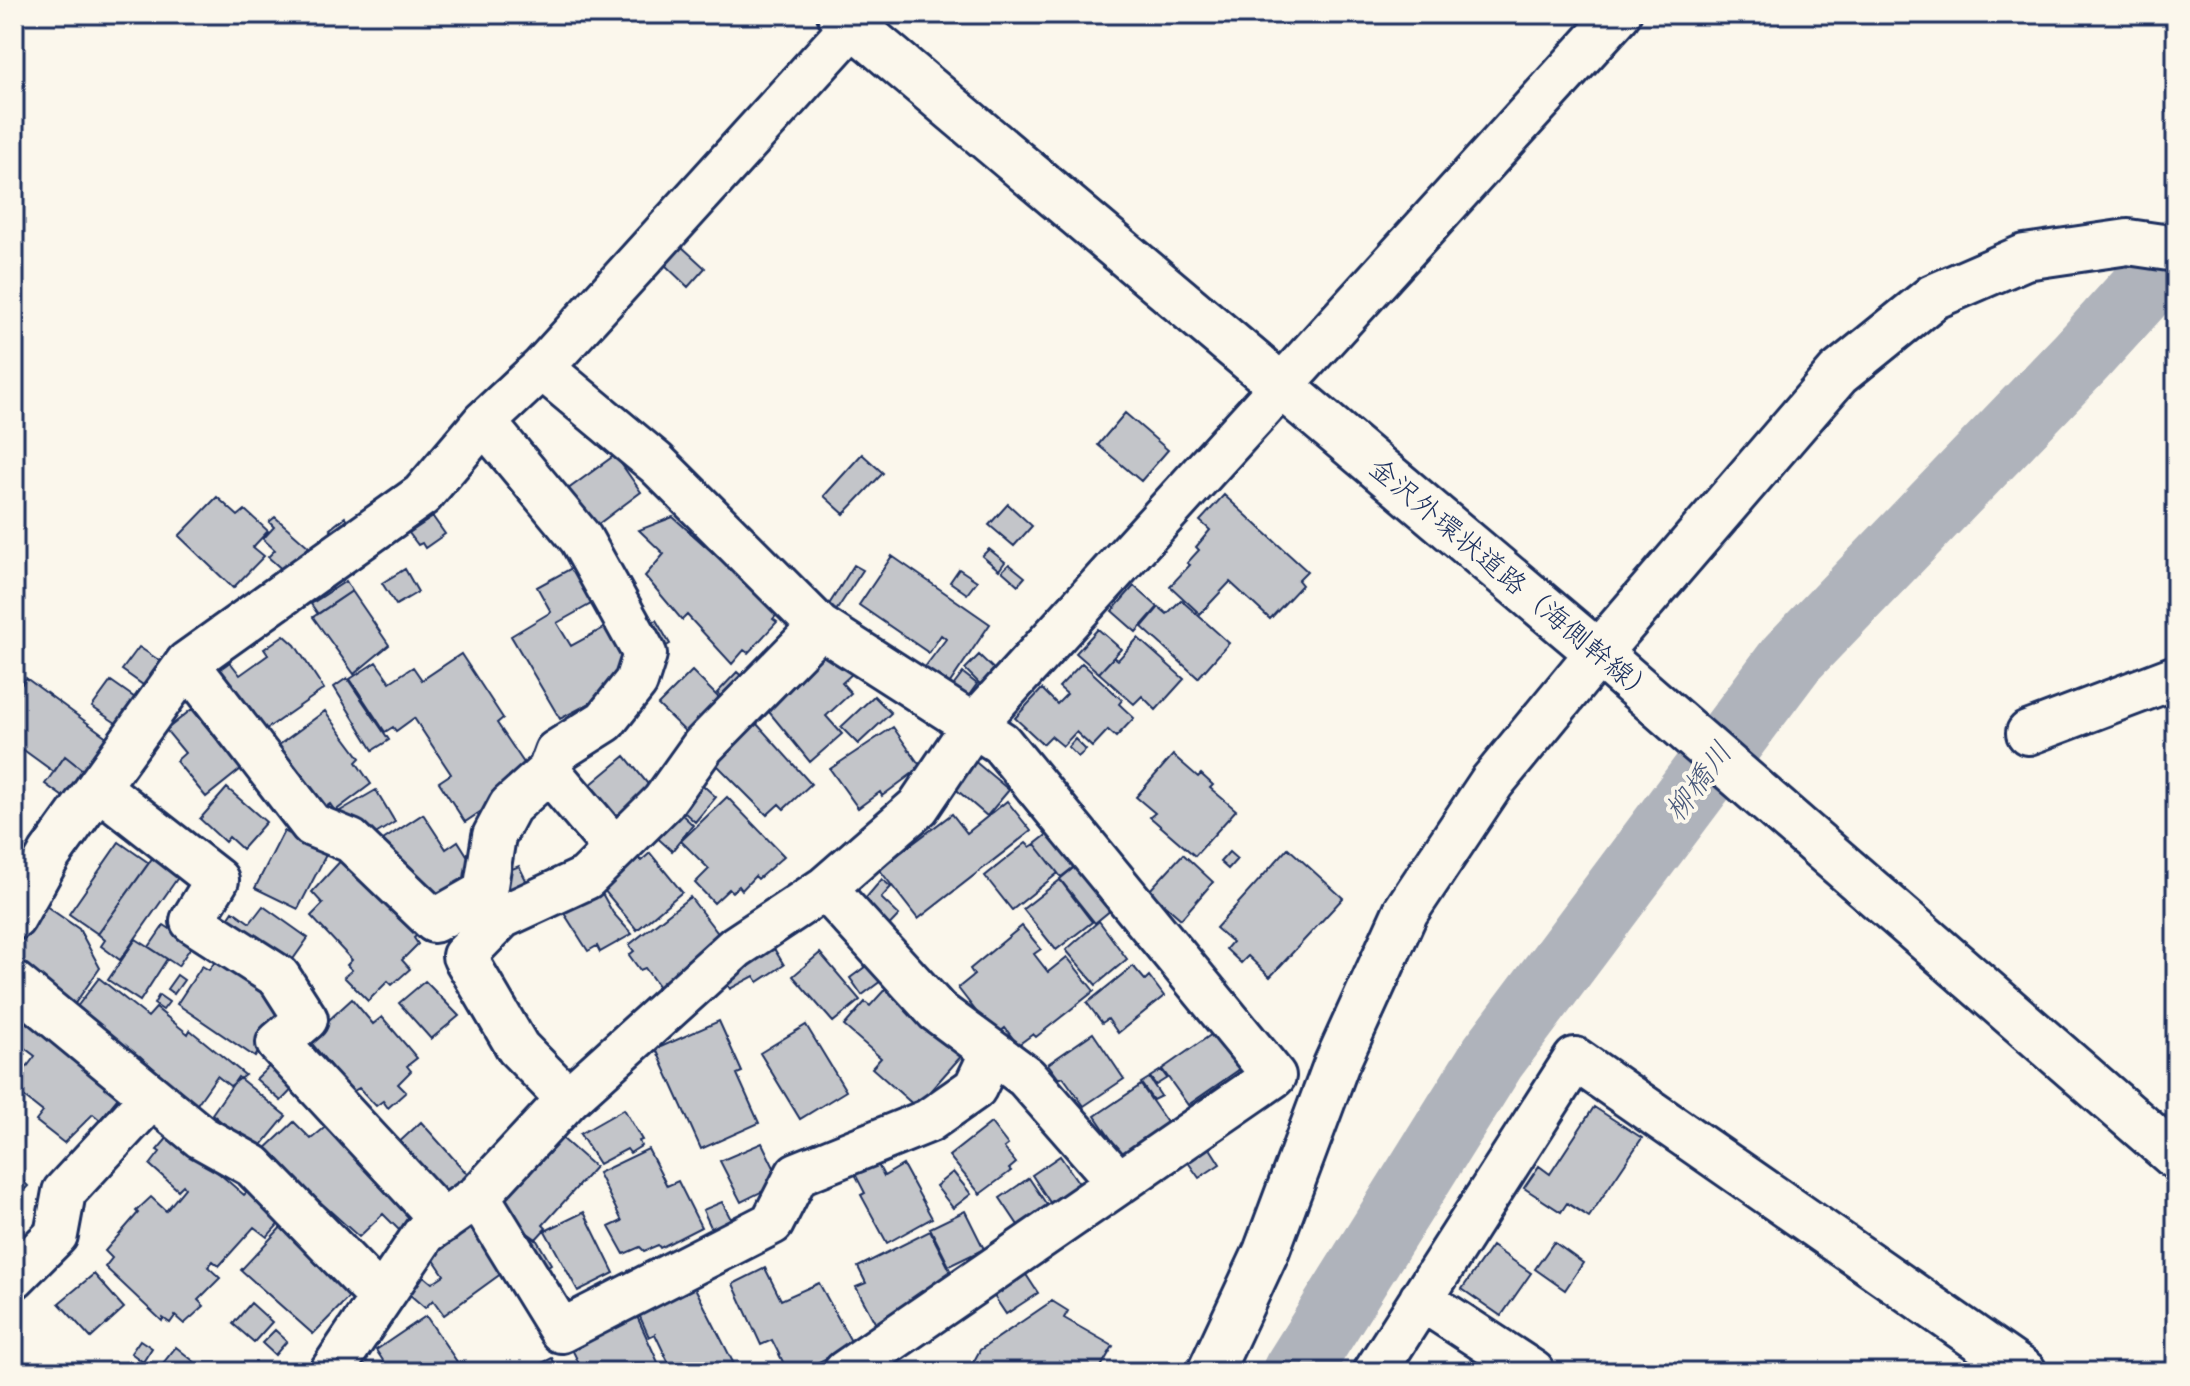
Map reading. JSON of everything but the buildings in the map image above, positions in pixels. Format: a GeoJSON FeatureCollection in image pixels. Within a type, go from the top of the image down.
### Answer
{"type":"FeatureCollection","features":[{"type":"Feature","properties":{"kind":"street"},"geometry":{"type":"LineString","coordinates":[[331,1372],[425,1233],[478,1196],[568,1099],[736,947],[825,888],[918,807],[972,727],[1619,14]]}},
{"type":"Feature","properties":{"kind":"street"},"geometry":{"type":"LineString","coordinates":[[14,918],[50,854],[187,663],[422,495],[484,422],[542,368],[852,18]]}},
{"type":"Feature","properties":{"kind":"street","name":"金沢外環状道路（海側幹線）"},"geometry":{"type":"LineString","coordinates":[[852,18],[1598,653],[2176,1157]]}},
{"type":"Feature","properties":{"kind":"street"},"geometry":{"type":"LineString","coordinates":[[1210,1372],[1266,1252],[1336,1065],[1406,911],[1492,782],[1598,653],[1838,374],[1933,297],[2025,257],[2128,242],[2176,249]]}},
{"type":"Feature","properties":{"kind":"street"},"geometry":{"type":"LineString","coordinates":[[542,368],[656,463],[820,627],[1001,743],[1274,1076],[845,1372]]}},
{"type":"Feature","properties":{"kind":"street"},"geometry":{"type":"LineString","coordinates":[[464,956],[493,905],[494,836],[510,806],[549,771],[556,752],[605,721],[636,682],[645,654],[581,539],[484,422]]}},
{"type":"Feature","properties":{"kind":"street"},"geometry":{"type":"LineString","coordinates":[[434,921],[586,878],[663,802],[703,746],[820,627]]}},
{"type":"Feature","properties":{"kind":"street"},"geometry":{"type":"LineString","coordinates":[[187,663],[312,825],[351,841],[434,921],[464,956],[518,1048],[568,1099]]}},
{"type":"Feature","properties":{"kind":"street"},"geometry":{"type":"LineString","coordinates":[[2028,733],[2176,677]]}},
{"type":"Feature","properties":{"kind":"street"},"geometry":{"type":"LineString","coordinates":[[549,771],[615,849]]}},
{"type":"Feature","properties":{"kind":"street"},"geometry":{"type":"LineString","coordinates":[[98,787],[217,880],[192,921],[279,977],[306,1019],[278,1043],[443,1221]]}},
{"type":"Feature","properties":{"kind":"street"},"geometry":{"type":"LineString","coordinates":[[825,888],[937,1011],[1026,1077],[1119,1183]]}},
{"type":"Feature","properties":{"kind":"street"},"geometry":{"type":"LineString","coordinates":[[14,983],[201,1137],[253,1166],[381,1298]]}},
{"type":"Feature","properties":{"kind":"street"},"geometry":{"type":"LineString","coordinates":[[478,1196],[561,1331],[772,1223],[797,1174],[928,1121],[975,1088],[992,1052]]}},
{"type":"Feature","properties":{"kind":"street"},"geometry":{"type":"LineString","coordinates":[[1375,1372],[1575,1059],[2025,1372]]}},
{"type":"Feature","properties":{"kind":"street"},"geometry":{"type":"LineString","coordinates":[[14,1277],[56,1235],[64,1192],[152,1097]]}},
{"type":"Feature","properties":{"kind":"street"},"geometry":{"type":"LineString","coordinates":[[1421,1299],[1533,1372]]}},
{"type":"Feature","properties":{"kind":"waterway","name":"柳橋川"},"geometry":{"type":"LineString","coordinates":[[1296,1372],[1493,1057],[1791,659],[2081,357],[2176,252]]}}]}
